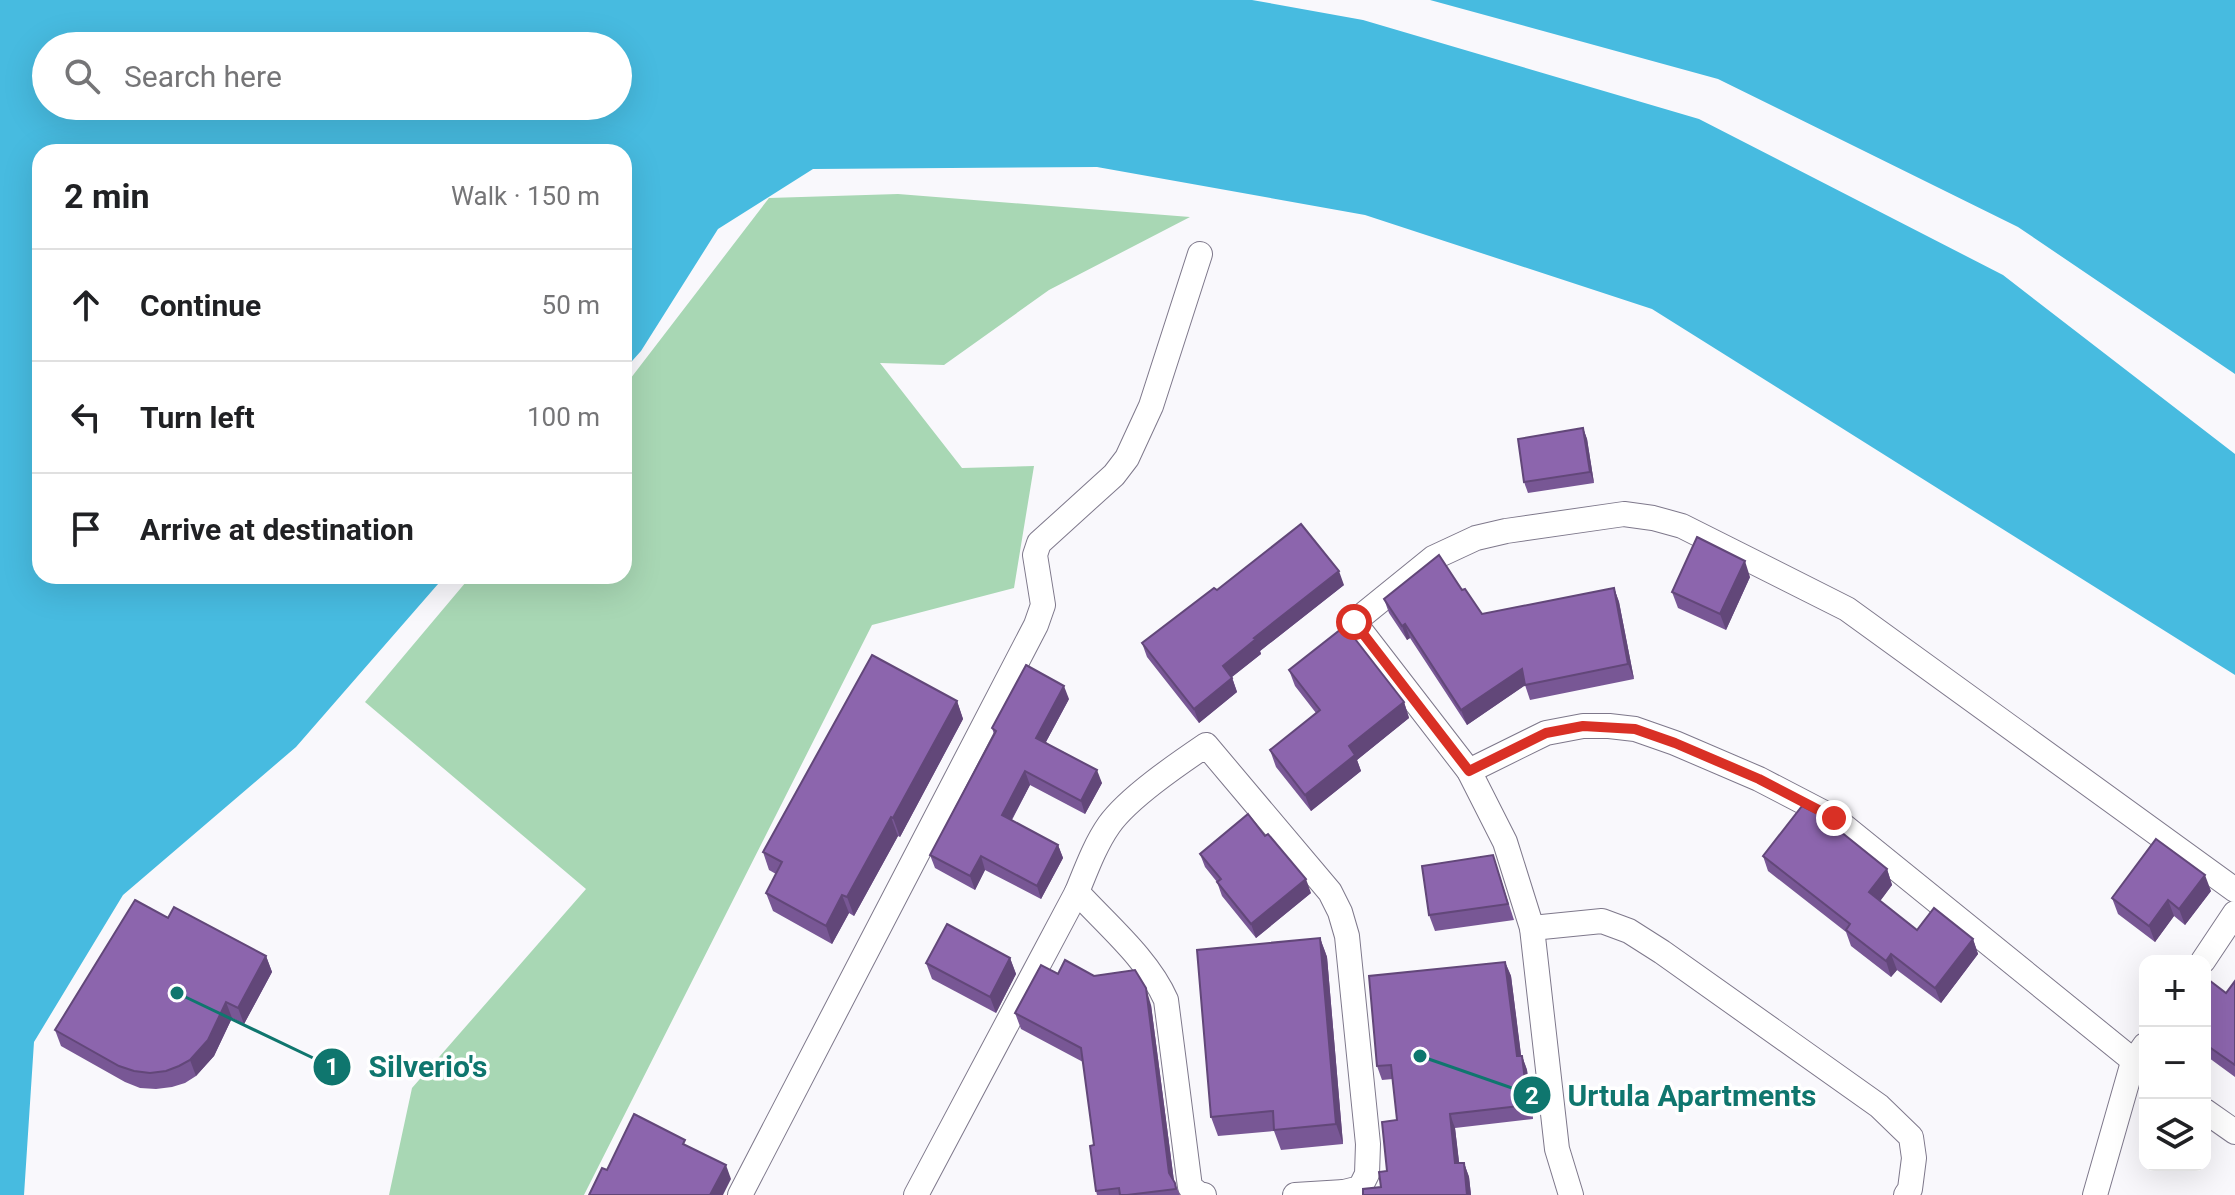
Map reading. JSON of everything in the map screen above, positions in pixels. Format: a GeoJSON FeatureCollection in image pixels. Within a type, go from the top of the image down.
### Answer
{"type":"FeatureCollection","features":[{"type":"Feature","properties":{"kind":"street"},"geometry":{"type":"LineString","coordinates":[[740,1195],[1036,625],[1043,605],[1035,555],[1039,543],[1114,475],[1127,458],[1151,406],[1200,254]]}},
{"type":"Feature","properties":{"kind":"street"},"geometry":{"type":"LineString","coordinates":[[1571,1195],[1557,1149],[1532,928],[1505,842],[1469,771],[1354,622],[1433,558],[1476,538],[1624,514],[1682,526],[1847,609],[2235,890]]}},
{"type":"Feature","properties":{"kind":"street"},"geometry":{"type":"LineString","coordinates":[[1469,771],[1546,733],[1583,726],[1635,729],[1675,743],[1759,779],[1834,818],[2139,1057]]}},
{"type":"Feature","properties":{"kind":"street"},"geometry":{"type":"LineString","coordinates":[[916,1195],[1110,824],[1129,802],[1206,745],[1330,892],[1347,936],[1368,1144],[1367,1174],[1360,1188],[1345,1194],[1295,1195]]}},
{"type":"Feature","properties":{"kind":"street"},"geometry":{"type":"LineString","coordinates":[[1077,892],[1147,968],[1166,1000],[1190,1187],[1204,1195]]}},
{"type":"Feature","properties":{"kind":"street"},"geometry":{"type":"LineString","coordinates":[[2207,955],[2235,913]]}},
{"type":"Feature","properties":{"kind":"street"},"geometry":{"type":"LineString","coordinates":[[1532,928],[1602,921],[1629,931],[1854,1088],[1879,1106],[1911,1137],[1914,1158],[1910,1189],[1906,1195]]}},
{"type":"Feature","properties":{"kind":"street"},"geometry":{"type":"LineString","coordinates":[[2095,1195],[2139,1065]]}},
{"type":"Feature","properties":{"kind":"street"},"geometry":{"type":"LineString","coordinates":[[2211,1115],[2235,1132]]}},
{"type":"Feature","properties":{"kind":"green space"},"geometry":{"type":"Polygon","coordinates":[[[898,194],[1190,217],[1049,290],[944,365],[880,363],[962,468],[1034,466],[1014,588],[872,625],[584,1195],[389,1195],[412,1088],[586,889],[365,702],[464,584],[632,584],[632,377],[769,198],[898,194]]]}},
{"type":"Feature","properties":{"kind":"water"},"geometry":{"type":"Polygon","coordinates":[[[0,0],[1252,0],[1363,20],[1699,119],[2003,275],[2235,454],[2235,675],[1652,309],[1365,215],[1097,167],[813,169],[718,229],[632,361],[632,144],[32,144],[32,584],[438,584],[296,747],[123,895],[34,1042],[24,1195],[0,1195],[0,0]]]}},
{"type":"Feature","properties":{"kind":"water"},"geometry":{"type":"Polygon","coordinates":[[[1430,0],[2235,0],[2235,374],[2018,227],[1718,79],[1430,0]]]}},
{"type":"Feature","properties":{"kind":"building"},"geometry":{"type":"Polygon","coordinates":[[[1583,428],[1590,472],[1524,482],[1518,439],[1583,428]]]}},
{"type":"Feature","properties":{"kind":"building"},"geometry":{"type":"Polygon","coordinates":[[[1301,524],[1339,571],[1223,666],[1232,678],[1194,709],[1142,643],[1214,588],[1217,590],[1301,524]]]}},
{"type":"Feature","properties":{"kind":"building"},"geometry":{"type":"Polygon","coordinates":[[[1697,537],[1745,561],[1720,614],[1672,592],[1697,537]]]}},
{"type":"Feature","properties":{"kind":"building"},"geometry":{"type":"Polygon","coordinates":[[[1439,555],[1482,614],[1614,588],[1628,664],[1525,685],[1522,669],[1461,710],[1405,624],[1402,626],[1384,599],[1439,555]]]}},
{"type":"Feature","properties":{"kind":"building"},"geometry":{"type":"Polygon","coordinates":[[[1345,626],[1404,702],[1349,746],[1355,755],[1305,795],[1270,750],[1320,710],[1289,670],[1345,626]]]}},
{"type":"Feature","properties":{"kind":"building"},"geometry":{"type":"Polygon","coordinates":[[[872,655],[957,701],[893,818],[847,897],[842,895],[826,926],[766,893],[782,862],[763,852],[872,655]]]}},
{"type":"Feature","properties":{"kind":"building"},"geometry":{"type":"Polygon","coordinates":[[[1026,665],[1064,686],[1036,738],[1097,770],[1081,801],[1025,771],[1002,815],[1058,845],[1037,886],[981,856],[970,876],[930,855],[996,731],[992,728],[1026,665]]]}},
{"type":"Feature","properties":{"kind":"building"},"geometry":{"type":"Polygon","coordinates":[[[1802,806],[1820,815],[1887,869],[1869,892],[1917,930],[1934,908],[1973,939],[1935,988],[1891,954],[1886,961],[1846,930],[1850,924],[1763,856],[1802,806]]]}},
{"type":"Feature","properties":{"kind":"building"},"geometry":{"type":"Polygon","coordinates":[[[1248,814],[1306,879],[1251,924],[1217,882],[1221,879],[1200,854],[1248,814]]]}},
{"type":"Feature","properties":{"kind":"building"},"geometry":{"type":"Polygon","coordinates":[[[2156,839],[2205,875],[2179,909],[2168,900],[2149,926],[2112,898],[2156,839]]]}},
{"type":"Feature","properties":{"kind":"building"},"geometry":{"type":"Polygon","coordinates":[[[1493,855],[1508,904],[1429,915],[1422,866],[1493,855]]]}},
{"type":"Feature","properties":{"kind":"building"},"geometry":{"type":"Polygon","coordinates":[[[135,900],[168,918],[174,907],[266,956],[238,1008],[226,1002],[208,1040],[190,1060],[166,1071],[150,1073],[119,1066],[55,1030],[135,900]]]}},
{"type":"Feature","properties":{"kind":"building"},"geometry":{"type":"Polygon","coordinates":[[[947,924],[1010,958],[990,997],[926,963],[947,924]]]}},
{"type":"Feature","properties":{"kind":"building"},"geometry":{"type":"Polygon","coordinates":[[[1320,938],[1336,1124],[1274,1130],[1273,1111],[1211,1117],[1197,950],[1320,938]]]}},
{"type":"Feature","properties":{"kind":"building"},"geometry":{"type":"Polygon","coordinates":[[[1065,960],[1094,976],[1135,970],[1146,988],[1169,1173],[1176,1189],[1127,1195],[1120,1195],[1119,1188],[1096,1191],[1090,1146],[1094,1145],[1081,1048],[1015,1013],[1041,965],[1058,974],[1065,960]]]}},
{"type":"Feature","properties":{"kind":"building"},"geometry":{"type":"Polygon","coordinates":[[[1505,962],[1517,1056],[1522,1056],[1528,1105],[1450,1114],[1455,1163],[1464,1163],[1467,1195],[1363,1195],[1363,1189],[1381,1187],[1379,1172],[1387,1171],[1382,1122],[1397,1120],[1391,1065],[1377,1066],[1369,976],[1505,962]]]}},
{"type":"Feature","properties":{"kind":"building"},"geometry":{"type":"Polygon","coordinates":[[[2235,981],[2235,1065],[2211,1048],[2211,982],[2226,993],[2235,981]]]}},
{"type":"Feature","properties":{"kind":"building"},"geometry":{"type":"Polygon","coordinates":[[[634,1114],[685,1140],[683,1144],[726,1165],[710,1195],[589,1195],[602,1168],[607,1170],[634,1114]]]}},
{"type":"Feature","properties":{"kind":"place","name":"Silverio's"},"geometry":{"type":"Point","coordinates":[177,993]}},
{"type":"Feature","properties":{"kind":"place","name":"Urtula Apartments"},"geometry":{"type":"Point","coordinates":[1420,1056]}},
{"type":"Feature","properties":{"kind":"route"},"geometry":{"type":"LineString","coordinates":[[1354,622],[1469,771],[1546,733],[1583,726],[1635,729],[1759,779],[1834,818]]}}]}
